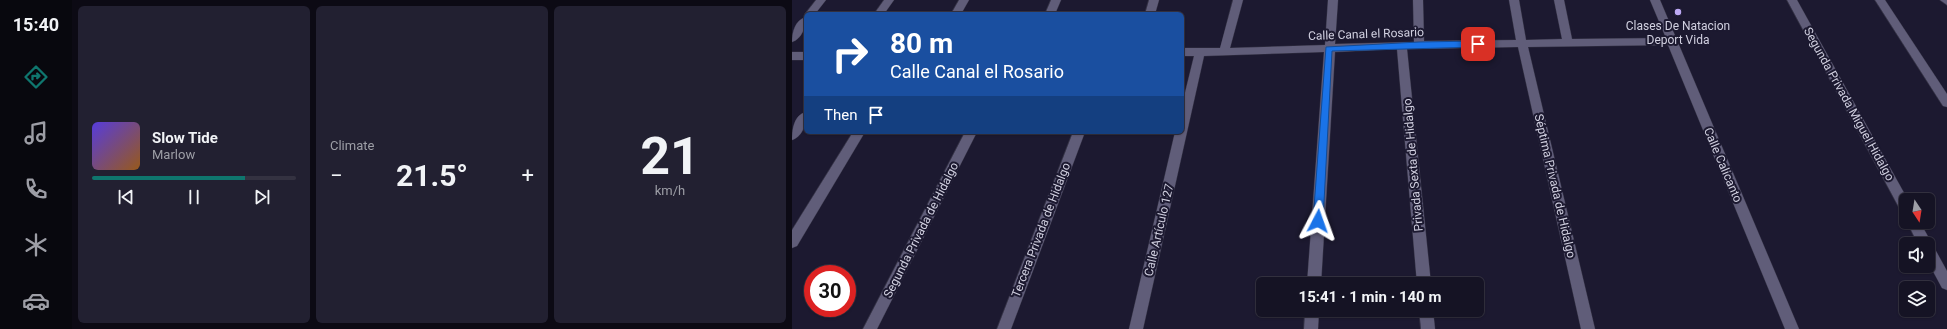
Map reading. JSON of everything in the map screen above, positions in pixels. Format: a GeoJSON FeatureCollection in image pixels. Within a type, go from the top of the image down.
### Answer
{"type":"FeatureCollection","features":[{"type":"Feature","properties":{"kind":"street"},"geometry":{"type":"LineString","coordinates":[[812,12],[821,0]]}},
{"type":"Feature","properties":{"kind":"street"},"geometry":{"type":"LineString","coordinates":[[880,12],[889,0]]}},
{"type":"Feature","properties":{"kind":"street"},"geometry":{"type":"LineString","coordinates":[[957,12],[964,0]]}},
{"type":"Feature","properties":{"kind":"street"},"geometry":{"type":"LineString","coordinates":[[1051,12],[1056,0]]}},
{"type":"Feature","properties":{"kind":"street"},"geometry":{"type":"LineString","coordinates":[[1151,12],[1154,0]]}},
{"type":"Feature","properties":{"kind":"street"},"geometry":{"type":"LineString","coordinates":[[1224,52],[1238,0]]}},
{"type":"Feature","properties":{"kind":"street"},"geometry":{"type":"LineString","coordinates":[[1314,277],[1333,0]]}},
{"type":"Feature","properties":{"kind":"street"},"geometry":{"type":"LineString","coordinates":[[1418,0],[1419,44]]}},
{"type":"Feature","properties":{"kind":"street","name":"Séptima Privada de Hidalgo"},"geometry":{"type":"LineString","coordinates":[[1514,0],[1522,44],[1588,329]]}},
{"type":"Feature","properties":{"kind":"street"},"geometry":{"type":"LineString","coordinates":[[1559,0],[1568,42]]}},
{"type":"Feature","properties":{"kind":"street","name":"Calle Calicanto"},"geometry":{"type":"LineString","coordinates":[[1655,0],[1792,329]]}},
{"type":"Feature","properties":{"kind":"street","name":"Segunda Privada Miguel Hidalgo"},"geometry":{"type":"LineString","coordinates":[[1792,0],[1899,196]]}},
{"type":"Feature","properties":{"kind":"street"},"geometry":{"type":"LineString","coordinates":[[1880,0],[1947,103]]}},
{"type":"Feature","properties":{"kind":"street"},"geometry":{"type":"LineString","coordinates":[[792,38],[804,23]]}},
{"type":"Feature","properties":{"kind":"street","name":"Calle Canal el Rosario"},"geometry":{"type":"LineString","coordinates":[[1184,52],[1329,49],[1419,44],[1522,44],[1671,41]]}},
{"type":"Feature","properties":{"kind":"street","name":"Privada Sexta de Hidalgo"},"geometry":{"type":"LineString","coordinates":[[1402,46],[1423,277]]}},
{"type":"Feature","properties":{"kind":"street","name":"Calle Artículo 127"},"geometry":{"type":"LineString","coordinates":[[1184,122],[1200,52]]}},
{"type":"Feature","properties":{"kind":"street"},"geometry":{"type":"LineString","coordinates":[[792,56],[804,56]]}},
{"type":"Feature","properties":{"kind":"street"},"geometry":{"type":"LineString","coordinates":[[792,135],[804,119]]}},
{"type":"Feature","properties":{"kind":"street"},"geometry":{"type":"LineString","coordinates":[[792,242],[859,134]]}},
{"type":"Feature","properties":{"kind":"street","name":"Segunda Privada de Hidalgo"},"geometry":{"type":"LineString","coordinates":[[870,329],[970,134]]}},
{"type":"Feature","properties":{"kind":"street","name":"Tercera Privada de Hidalgo"},"geometry":{"type":"LineString","coordinates":[[1004,329],[1077,134]]}},
{"type":"Feature","properties":{"kind":"street","name":"Calle Artículo 127"},"geometry":{"type":"LineString","coordinates":[[1136,329],[1181,134]]}},
{"type":"Feature","properties":{"kind":"street"},"geometry":{"type":"LineString","coordinates":[[1935,262],[1947,284]]}},
{"type":"Feature","properties":{"kind":"street"},"geometry":{"type":"LineString","coordinates":[[1311,329],[1312,317]]}},
{"type":"Feature","properties":{"kind":"street"},"geometry":{"type":"LineString","coordinates":[[1427,317],[1428,329]]}},
{"type":"Feature","properties":{"kind":"place","name":"Clases De Natacion Deport Vida"},"geometry":{"type":"Point","coordinates":[1678,12]}},
{"type":"Feature","properties":{"kind":"route"},"geometry":{"type":"LineString","coordinates":[[1318,221],[1329,49],[1419,44],[1478,44]]}}]}
